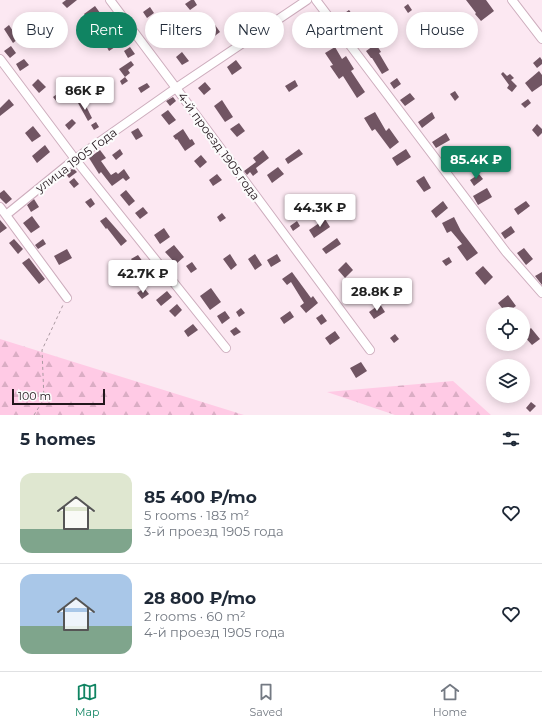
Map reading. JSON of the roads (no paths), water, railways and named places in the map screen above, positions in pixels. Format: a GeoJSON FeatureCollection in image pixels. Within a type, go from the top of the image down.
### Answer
{"type":"FeatureCollection","features":[{"type":"Feature","properties":{"kind":"street","name":"4-й проезд 1905 года"},"geometry":{"type":"LineString","coordinates":[[110,0],[370,350]]}},
{"type":"Feature","properties":{"kind":"street","name":"улица 1905 Года"},"geometry":{"type":"LineString","coordinates":[[6,215],[75,159],[176,88],[307,0]]}},
{"type":"Feature","properties":{"kind":"street"},"geometry":{"type":"LineString","coordinates":[[316,0],[506,252],[542,293]]}},
{"type":"Feature","properties":{"kind":"street"},"geometry":{"type":"LineString","coordinates":[[512,0],[542,39]]}},
{"type":"Feature","properties":{"kind":"street"},"geometry":{"type":"LineString","coordinates":[[0,59],[75,159],[226,348]]}},
{"type":"Feature","properties":{"kind":"street"},"geometry":{"type":"LineString","coordinates":[[0,207],[67,298]]}}]}
